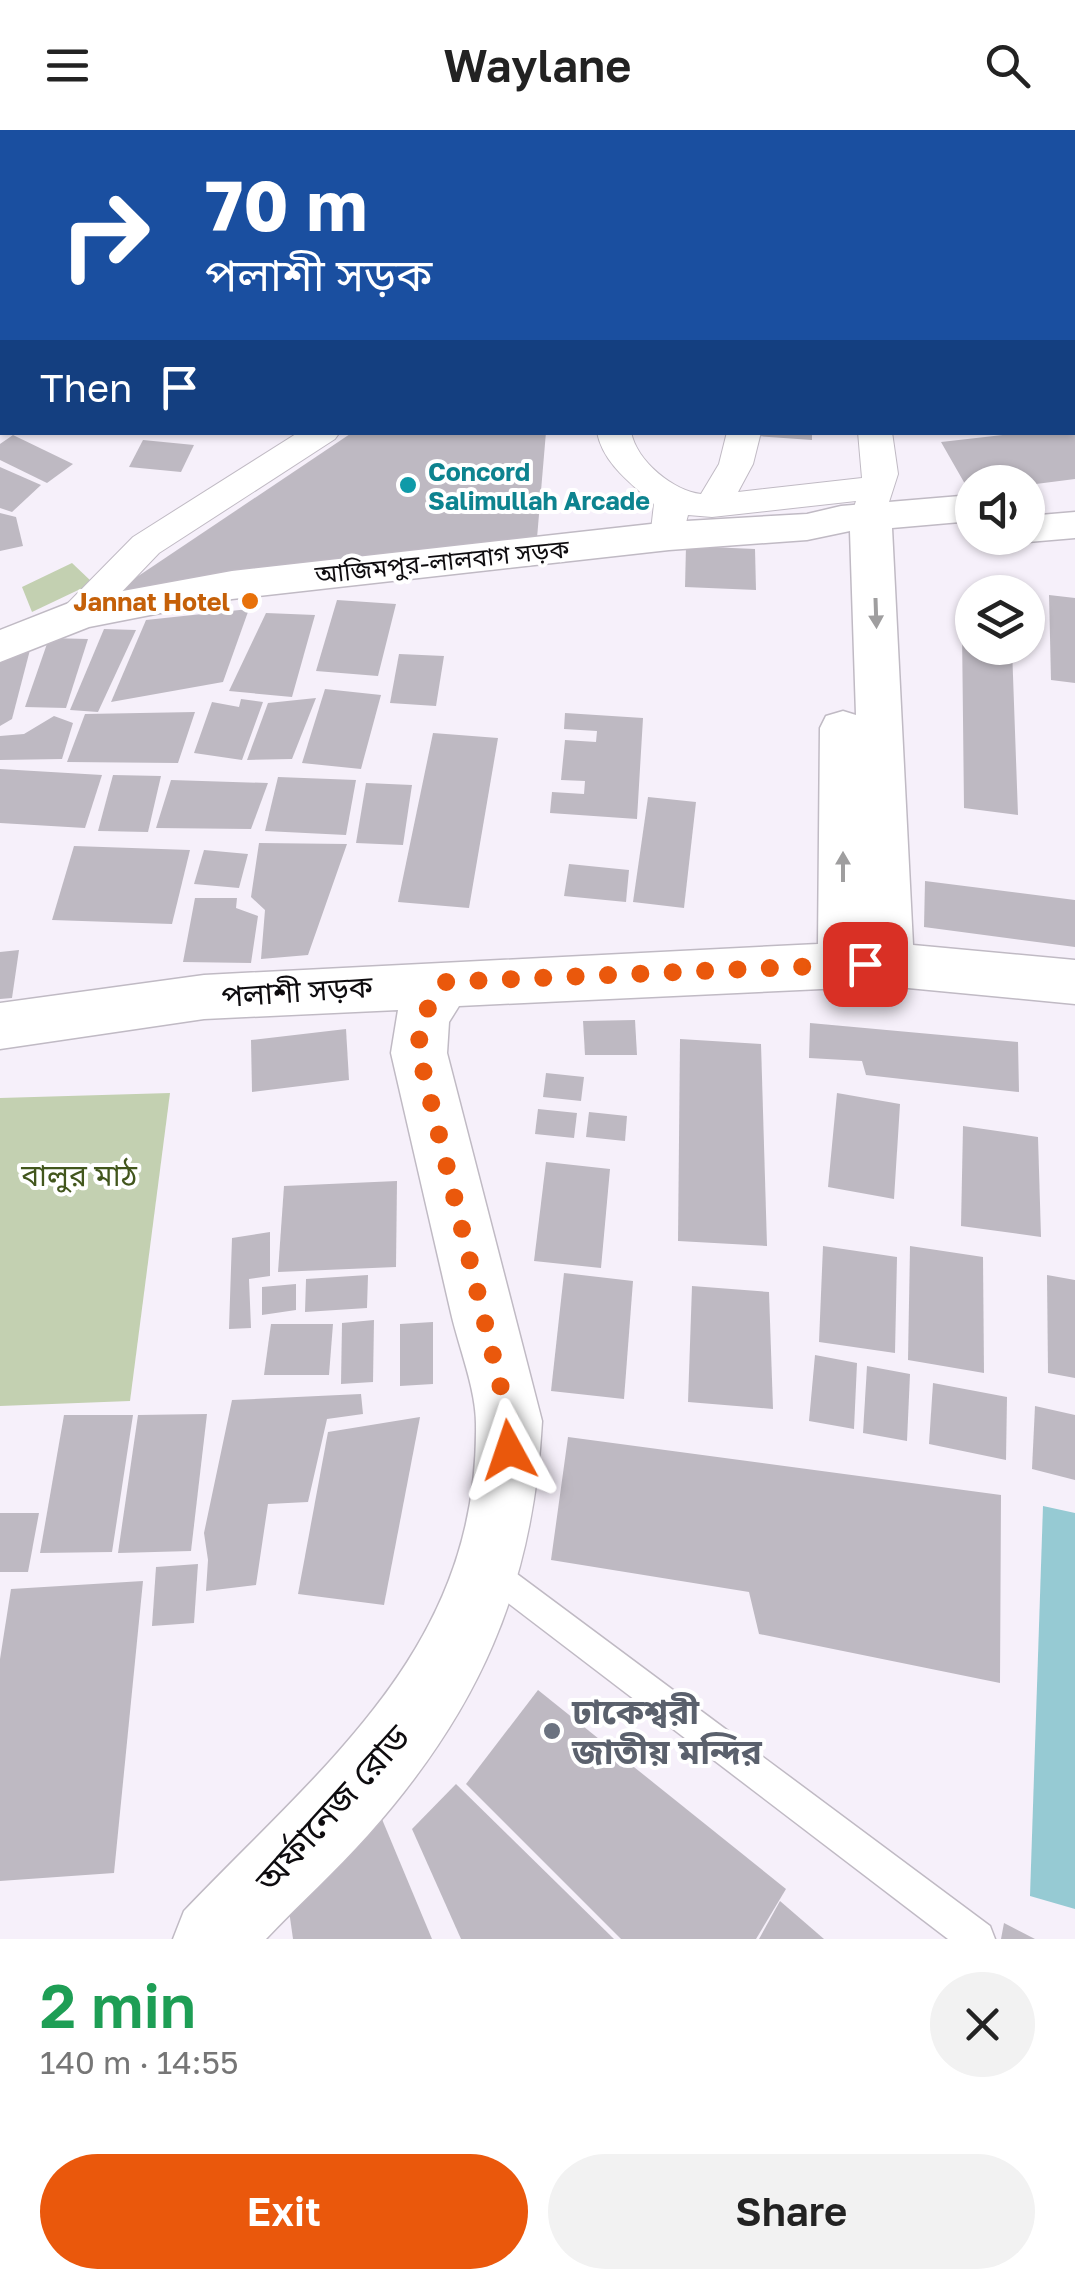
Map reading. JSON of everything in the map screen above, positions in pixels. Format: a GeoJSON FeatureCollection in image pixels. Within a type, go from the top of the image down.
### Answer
{"type":"FeatureCollection","features":[{"type":"Feature","properties":{"kind":"main road"},"geometry":{"type":"LineString","coordinates":[[1045,503],[1075,500]]}},
{"type":"Feature","properties":{"kind":"main road","name":"আজিমপুর-লালবাগ সড়ক"},"geometry":{"type":"LineString","coordinates":[[0,646],[79,614],[232,585],[670,519],[852,520],[955,510]]}},
{"type":"Feature","properties":{"kind":"main road"},"geometry":{"type":"LineString","coordinates":[[865,964],[852,520],[955,530]]}},
{"type":"Feature","properties":{"kind":"main road"},"geometry":{"type":"LineString","coordinates":[[1045,528],[1075,525]]}},
{"type":"Feature","properties":{"kind":"main road","name":"পলাশী সড়ক"},"geometry":{"type":"LineString","coordinates":[[0,1026],[204,997],[865,964],[1075,982]]}},
{"type":"Feature","properties":{"kind":"main road","name":"অর্ফানেজ রোড"},"geometry":{"type":"LineString","coordinates":[[212,1939],[341,1808],[400,1738],[451,1661],[470,1622],[488,1569],[506,1493],[509,1421],[419,1053],[422,1017],[446,982]]}},
{"type":"Feature","properties":{"kind":"street"},"geometry":{"type":"LineString","coordinates":[[79,614],[146,545],[318,435]]}},
{"type":"Feature","properties":{"kind":"street"},"geometry":{"type":"LineString","coordinates":[[614,435],[614,442],[632,465],[654,480],[670,519],[712,506],[852,520],[881,474],[875,435]]}},
{"type":"Feature","properties":{"kind":"street"},"geometry":{"type":"LineString","coordinates":[[712,506],[736,464],[743,435]]}},
{"type":"Feature","properties":{"kind":"lane"},"geometry":{"type":"LineString","coordinates":[[488,1569],[977,1939]]}},
{"type":"Feature","properties":{"kind":"green space"},"geometry":{"type":"Polygon","coordinates":[[[72,563],[93,583],[32,612],[22,587],[72,563]]]}},
{"type":"Feature","properties":{"kind":"green space","name":"বালুর মাঠ"},"geometry":{"type":"Polygon","coordinates":[[[170,1093],[130,1401],[0,1406],[0,1098],[170,1093]]]}},
{"type":"Feature","properties":{"kind":"water"},"geometry":{"type":"Polygon","coordinates":[[[1043,1506],[1075,1513],[1075,1909],[1030,1896],[1043,1506]]]}},
{"type":"Feature","properties":{"kind":"building"},"geometry":{"type":"Polygon","coordinates":[[[13,435],[73,464],[47,483],[0,460],[0,444],[13,435]]]}},
{"type":"Feature","properties":{"kind":"building","name":"Concord Salimullah Arcade"},"geometry":{"type":"Polygon","coordinates":[[[349,435],[546,435],[537,538],[113,593],[349,435]]]}},
{"type":"Feature","properties":{"kind":"building"},"geometry":{"type":"Polygon","coordinates":[[[743,435],[812,435],[812,440],[743,435]]]}},
{"type":"Feature","properties":{"kind":"building"},"geometry":{"type":"Polygon","coordinates":[[[1003,435],[1075,435],[1075,479],[1045,483],[1045,465],[955,466],[941,442],[1003,435]]]}},
{"type":"Feature","properties":{"kind":"building"},"geometry":{"type":"Polygon","coordinates":[[[143,440],[194,445],[181,472],[129,467],[143,440]]]}},
{"type":"Feature","properties":{"kind":"building"},"geometry":{"type":"Polygon","coordinates":[[[0,467],[41,485],[12,512],[0,508],[0,467]]]}},
{"type":"Feature","properties":{"kind":"building"},"geometry":{"type":"Polygon","coordinates":[[[0,513],[16,517],[23,546],[0,551],[0,513]]]}},
{"type":"Feature","properties":{"kind":"building"},"geometry":{"type":"Polygon","coordinates":[[[686,546],[755,549],[756,590],[685,587],[686,546]]]}},
{"type":"Feature","properties":{"kind":"building"},"geometry":{"type":"Polygon","coordinates":[[[1049,595],[1075,598],[1075,683],[1051,680],[1049,595]]]}},
{"type":"Feature","properties":{"kind":"building"},"geometry":{"type":"Polygon","coordinates":[[[337,600],[396,604],[378,676],[316,671],[337,600]]]}},
{"type":"Feature","properties":{"kind":"building"},"geometry":{"type":"Polygon","coordinates":[[[249,609],[223,682],[111,702],[146,620],[249,609]]]}},
{"type":"Feature","properties":{"kind":"building"},"geometry":{"type":"Polygon","coordinates":[[[266,613],[315,615],[292,697],[229,691],[266,613]]]}},
{"type":"Feature","properties":{"kind":"building"},"geometry":{"type":"Polygon","coordinates":[[[104,629],[136,630],[98,712],[70,710],[104,629]]]}},
{"type":"Feature","properties":{"kind":"building"},"geometry":{"type":"Polygon","coordinates":[[[49,638],[88,639],[66,708],[25,707],[49,638]]]}},
{"type":"Feature","properties":{"kind":"building"},"geometry":{"type":"Polygon","coordinates":[[[31,646],[12,719],[0,726],[0,658],[31,646]]]}},
{"type":"Feature","properties":{"kind":"building"},"geometry":{"type":"Polygon","coordinates":[[[399,654],[444,656],[436,706],[390,703],[399,654]]]}},
{"type":"Feature","properties":{"kind":"building"},"geometry":{"type":"Polygon","coordinates":[[[962,665],[1013,665],[1018,815],[964,808],[962,665]]]}},
{"type":"Feature","properties":{"kind":"building"},"geometry":{"type":"Polygon","coordinates":[[[325,689],[381,695],[361,769],[302,763],[325,689]]]}},
{"type":"Feature","properties":{"kind":"building"},"geometry":{"type":"Polygon","coordinates":[[[316,698],[292,759],[247,760],[268,703],[316,698]]]}},
{"type":"Feature","properties":{"kind":"building"},"geometry":{"type":"Polygon","coordinates":[[[241,699],[263,702],[242,760],[194,753],[212,702],[239,707],[241,699]]]}},
{"type":"Feature","properties":{"kind":"building"},"geometry":{"type":"Polygon","coordinates":[[[195,712],[178,763],[67,762],[85,714],[195,712]]]}},
{"type":"Feature","properties":{"kind":"building"},"geometry":{"type":"Polygon","coordinates":[[[565,713],[643,718],[637,819],[550,813],[552,792],[584,794],[585,781],[561,780],[565,740],[596,742],[597,731],[564,729],[565,713]]]}},
{"type":"Feature","properties":{"kind":"building"},"geometry":{"type":"Polygon","coordinates":[[[54,716],[73,723],[62,759],[0,760],[0,736],[24,734],[54,716]]]}},
{"type":"Feature","properties":{"kind":"building"},"geometry":{"type":"Polygon","coordinates":[[[433,733],[498,738],[469,908],[398,902],[433,733]]]}},
{"type":"Feature","properties":{"kind":"building"},"geometry":{"type":"Polygon","coordinates":[[[0,769],[102,775],[85,828],[0,823],[0,769]]]}},
{"type":"Feature","properties":{"kind":"building"},"geometry":{"type":"Polygon","coordinates":[[[113,775],[161,776],[148,832],[98,831],[113,775]]]}},
{"type":"Feature","properties":{"kind":"building"},"geometry":{"type":"Polygon","coordinates":[[[278,777],[356,780],[346,835],[265,831],[278,777]]]}},
{"type":"Feature","properties":{"kind":"building"},"geometry":{"type":"Polygon","coordinates":[[[171,780],[268,783],[251,829],[156,828],[171,780]]]}},
{"type":"Feature","properties":{"kind":"building"},"geometry":{"type":"Polygon","coordinates":[[[366,783],[412,785],[403,845],[356,843],[366,783]]]}},
{"type":"Feature","properties":{"kind":"building"},"geometry":{"type":"Polygon","coordinates":[[[648,797],[696,802],[684,908],[633,902],[648,797]]]}},
{"type":"Feature","properties":{"kind":"building"},"geometry":{"type":"Polygon","coordinates":[[[259,843],[347,844],[308,955],[261,959],[265,910],[251,897],[259,843]]]}},
{"type":"Feature","properties":{"kind":"building"},"geometry":{"type":"Polygon","coordinates":[[[74,846],[190,850],[172,924],[52,920],[74,846]]]}},
{"type":"Feature","properties":{"kind":"building"},"geometry":{"type":"Polygon","coordinates":[[[204,850],[248,854],[239,888],[194,884],[204,850]]]}},
{"type":"Feature","properties":{"kind":"building"},"geometry":{"type":"Polygon","coordinates":[[[569,864],[629,870],[626,902],[564,896],[569,864]]]}},
{"type":"Feature","properties":{"kind":"building"},"geometry":{"type":"Polygon","coordinates":[[[925,881],[1075,900],[1075,947],[924,927],[925,881]]]}},
{"type":"Feature","properties":{"kind":"building"},"geometry":{"type":"Polygon","coordinates":[[[195,898],[237,898],[236,908],[258,916],[251,963],[183,962],[195,898]]]}},
{"type":"Feature","properties":{"kind":"building"},"geometry":{"type":"Polygon","coordinates":[[[19,950],[12,998],[0,999],[0,952],[19,950]]]}},
{"type":"Feature","properties":{"kind":"building"},"geometry":{"type":"Polygon","coordinates":[[[635,1020],[637,1055],[585,1055],[583,1021],[635,1020]]]}},
{"type":"Feature","properties":{"kind":"building"},"geometry":{"type":"Polygon","coordinates":[[[810,1023],[1018,1042],[1019,1092],[866,1075],[862,1061],[809,1058],[810,1023]]]}},
{"type":"Feature","properties":{"kind":"building"},"geometry":{"type":"Polygon","coordinates":[[[346,1029],[349,1080],[252,1092],[251,1040],[346,1029]]]}},
{"type":"Feature","properties":{"kind":"building"},"geometry":{"type":"Polygon","coordinates":[[[680,1039],[761,1044],[767,1246],[678,1241],[680,1039]]]}},
{"type":"Feature","properties":{"kind":"building"},"geometry":{"type":"Polygon","coordinates":[[[546,1073],[584,1077],[581,1101],[543,1097],[546,1073]]]}},
{"type":"Feature","properties":{"kind":"building"},"geometry":{"type":"Polygon","coordinates":[[[837,1093],[900,1104],[894,1199],[828,1187],[837,1093]]]}},
{"type":"Feature","properties":{"kind":"building"},"geometry":{"type":"Polygon","coordinates":[[[538,1109],[577,1113],[574,1138],[535,1134],[538,1109]]]}},
{"type":"Feature","properties":{"kind":"building"},"geometry":{"type":"Polygon","coordinates":[[[589,1112],[627,1116],[625,1141],[586,1137],[589,1112]]]}},
{"type":"Feature","properties":{"kind":"building"},"geometry":{"type":"Polygon","coordinates":[[[963,1126],[1038,1137],[1041,1237],[961,1226],[963,1126]]]}},
{"type":"Feature","properties":{"kind":"building"},"geometry":{"type":"Polygon","coordinates":[[[546,1162],[610,1169],[601,1268],[534,1261],[546,1162]]]}},
{"type":"Feature","properties":{"kind":"building"},"geometry":{"type":"Polygon","coordinates":[[[397,1181],[396,1267],[278,1272],[284,1186],[397,1181]]]}},
{"type":"Feature","properties":{"kind":"building"},"geometry":{"type":"Polygon","coordinates":[[[270,1232],[270,1276],[249,1279],[251,1328],[229,1329],[232,1238],[270,1232]]]}},
{"type":"Feature","properties":{"kind":"building"},"geometry":{"type":"Polygon","coordinates":[[[823,1246],[897,1257],[895,1353],[819,1342],[823,1246]]]}},
{"type":"Feature","properties":{"kind":"building"},"geometry":{"type":"Polygon","coordinates":[[[910,1246],[983,1257],[984,1373],[908,1360],[910,1246]]]}},
{"type":"Feature","properties":{"kind":"building"},"geometry":{"type":"Polygon","coordinates":[[[564,1273],[633,1281],[624,1399],[551,1391],[564,1273]]]}},
{"type":"Feature","properties":{"kind":"building"},"geometry":{"type":"Polygon","coordinates":[[[368,1275],[367,1308],[305,1312],[306,1279],[368,1275]]]}},
{"type":"Feature","properties":{"kind":"building"},"geometry":{"type":"Polygon","coordinates":[[[1047,1275],[1075,1280],[1075,1378],[1048,1373],[1047,1275]]]}},
{"type":"Feature","properties":{"kind":"building"},"geometry":{"type":"Polygon","coordinates":[[[296,1284],[296,1310],[262,1315],[262,1287],[296,1284]]]}},
{"type":"Feature","properties":{"kind":"building"},"geometry":{"type":"Polygon","coordinates":[[[692,1286],[769,1292],[773,1409],[688,1402],[692,1286]]]}},
{"type":"Feature","properties":{"kind":"building"},"geometry":{"type":"Polygon","coordinates":[[[374,1320],[373,1382],[341,1384],[342,1323],[374,1320]]]}},
{"type":"Feature","properties":{"kind":"building"},"geometry":{"type":"Polygon","coordinates":[[[433,1322],[433,1384],[400,1386],[400,1324],[433,1322]]]}},
{"type":"Feature","properties":{"kind":"building"},"geometry":{"type":"Polygon","coordinates":[[[271,1324],[333,1324],[329,1375],[264,1375],[271,1324]]]}},
{"type":"Feature","properties":{"kind":"building"},"geometry":{"type":"Polygon","coordinates":[[[815,1355],[857,1363],[854,1429],[809,1421],[815,1355]]]}},
{"type":"Feature","properties":{"kind":"building"},"geometry":{"type":"Polygon","coordinates":[[[867,1366],[910,1374],[907,1441],[863,1433],[867,1366]]]}},
{"type":"Feature","properties":{"kind":"building"},"geometry":{"type":"Polygon","coordinates":[[[933,1383],[1007,1397],[1006,1460],[929,1444],[933,1383]]]}},
{"type":"Feature","properties":{"kind":"building"},"geometry":{"type":"Polygon","coordinates":[[[361,1394],[363,1414],[327,1419],[308,1502],[268,1504],[256,1585],[206,1591],[208,1560],[204,1533],[232,1400],[361,1394]]]}},
{"type":"Feature","properties":{"kind":"building"},"geometry":{"type":"Polygon","coordinates":[[[1035,1406],[1075,1415],[1075,1480],[1032,1469],[1035,1406]]]}},
{"type":"Feature","properties":{"kind":"building"},"geometry":{"type":"Polygon","coordinates":[[[207,1414],[191,1551],[118,1553],[138,1415],[207,1414]]]}},
{"type":"Feature","properties":{"kind":"building"},"geometry":{"type":"Polygon","coordinates":[[[64,1415],[133,1415],[112,1552],[40,1553],[64,1415]]]}},
{"type":"Feature","properties":{"kind":"building"},"geometry":{"type":"Polygon","coordinates":[[[420,1417],[384,1605],[298,1594],[328,1432],[420,1417]]]}},
{"type":"Feature","properties":{"kind":"building"},"geometry":{"type":"Polygon","coordinates":[[[568,1437],[1001,1495],[1000,1683],[759,1634],[749,1592],[551,1560],[568,1437]]]}},
{"type":"Feature","properties":{"kind":"building"},"geometry":{"type":"Polygon","coordinates":[[[0,1513],[39,1513],[28,1572],[0,1572],[0,1513]]]}},
{"type":"Feature","properties":{"kind":"building"},"geometry":{"type":"Polygon","coordinates":[[[198,1564],[194,1623],[152,1626],[156,1567],[198,1564]]]}},
{"type":"Feature","properties":{"kind":"building"},"geometry":{"type":"Polygon","coordinates":[[[143,1581],[114,1873],[0,1881],[0,1659],[11,1589],[143,1581]]]}},
{"type":"Feature","properties":{"kind":"building"},"geometry":{"type":"Polygon","coordinates":[[[538,1690],[786,1889],[756,1939],[621,1939],[466,1784],[538,1690]]]}},
{"type":"Feature","properties":{"kind":"building"},"geometry":{"type":"Polygon","coordinates":[[[456,1784],[614,1939],[461,1939],[412,1829],[456,1784]]]}},
{"type":"Feature","properties":{"kind":"building"},"geometry":{"type":"Polygon","coordinates":[[[379,1812],[432,1939],[293,1939],[284,1875],[379,1812]]]}},
{"type":"Feature","properties":{"kind":"building"},"geometry":{"type":"Polygon","coordinates":[[[780,1901],[824,1939],[759,1939],[780,1901]]]}},
{"type":"Feature","properties":{"kind":"building"},"geometry":{"type":"Polygon","coordinates":[[[1004,1923],[1035,1939],[1001,1939],[1004,1923]]]}},
{"type":"Feature","properties":{"kind":"place","name":"Concord Salimullah Arcade"},"geometry":{"type":"Point","coordinates":[408,485]}},
{"type":"Feature","properties":{"kind":"place","name":"Jannat Hotel"},"geometry":{"type":"Point","coordinates":[250,601]}},
{"type":"Feature","properties":{"kind":"place","name":"ঢাকেশ্বরী জাতীয় মন্দির"},"geometry":{"type":"Point","coordinates":[552,1731]}},
{"type":"Feature","properties":{"kind":"route"},"geometry":{"type":"LineString","coordinates":[[509,1450],[509,1421],[419,1053],[422,1017],[433,998],[446,982],[865,964]]}}]}
